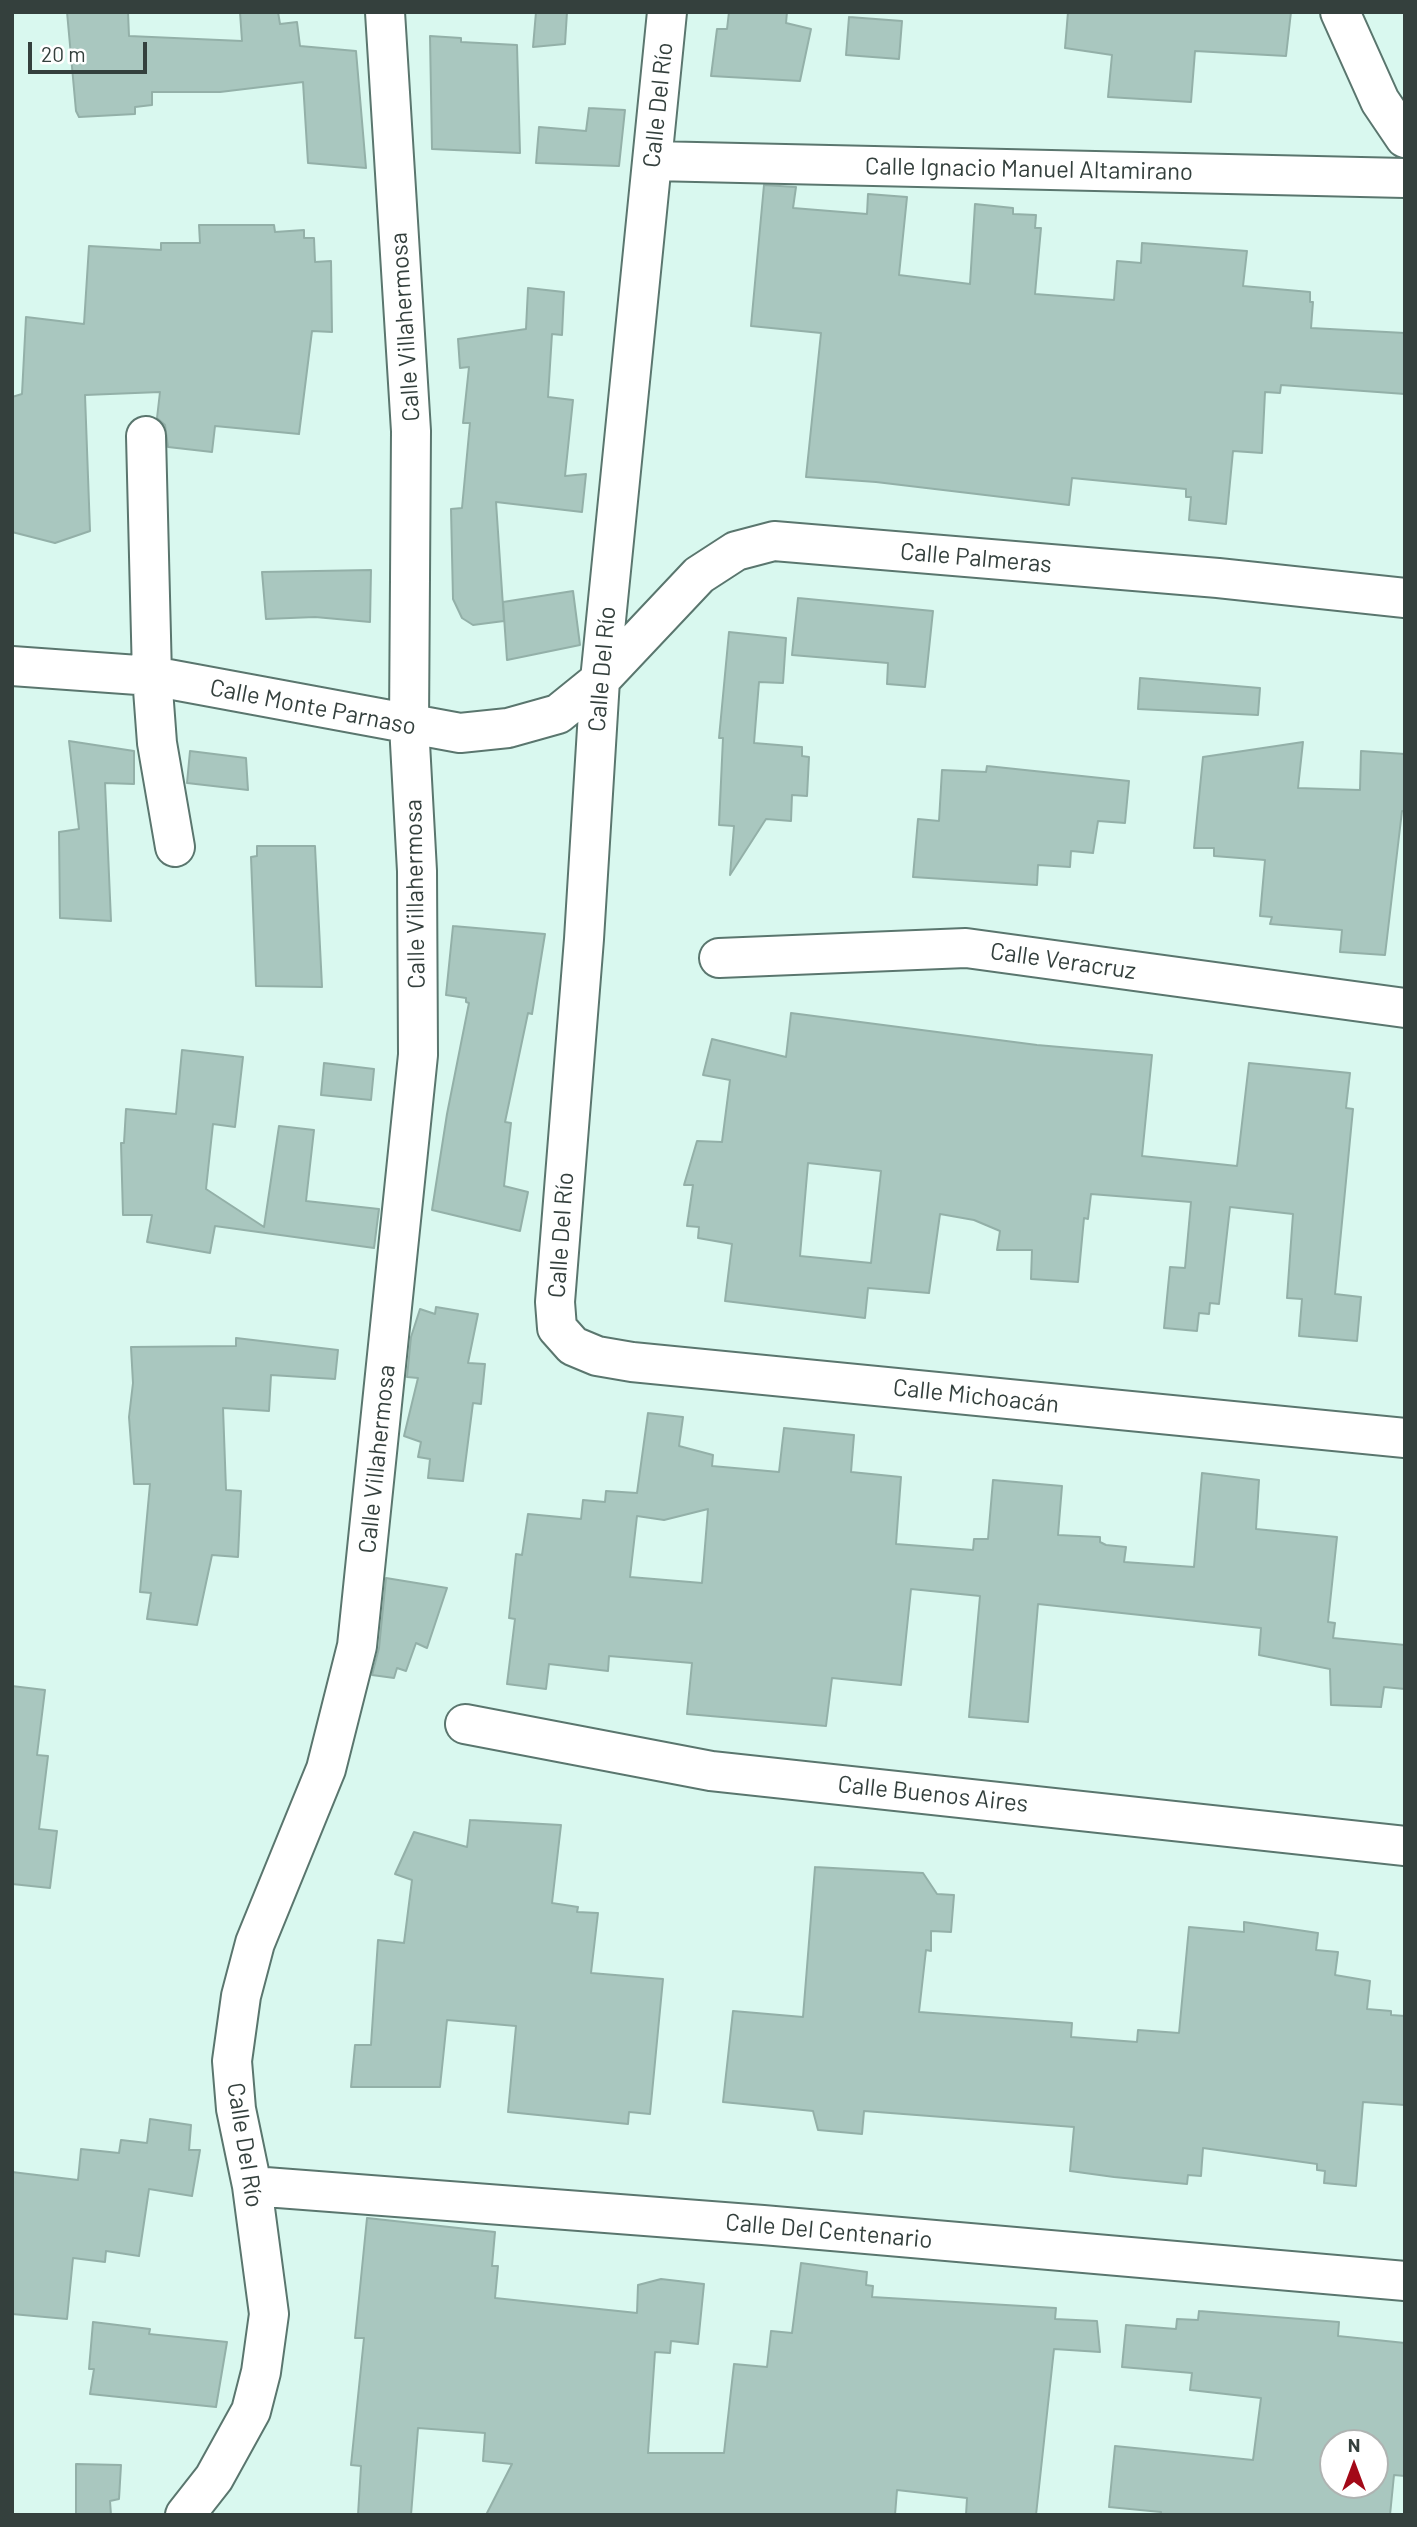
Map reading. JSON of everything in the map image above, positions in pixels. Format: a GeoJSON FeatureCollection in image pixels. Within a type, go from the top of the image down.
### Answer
{"type":"FeatureCollection","features":[{"type":"Feature","properties":{"kind":"street","name":"Calle Villahermosa"},"geometry":{"type":"LineString","coordinates":[[326,1769],[357,1646],[418,1055],[417,871],[409,725],[411,430],[385,12]]}},
{"type":"Feature","properties":{"kind":"street","name":"Calle Del Río"},"geometry":{"type":"LineString","coordinates":[[557,1328],[555,1302],[584,939],[600,680],[667,12]]}},
{"type":"Feature","properties":{"kind":"street"},"geometry":{"type":"LineString","coordinates":[[1340,12],[1380,101],[1405,138]]}},
{"type":"Feature","properties":{"kind":"street","name":"Calle Ignacio Manuel Altamirano"},"geometry":{"type":"LineString","coordinates":[[652,161],[1405,177]]}},
{"type":"Feature","properties":{"kind":"street"},"geometry":{"type":"LineString","coordinates":[[146,436],[152,676],[158,743],[175,847]]}},
{"type":"Feature","properties":{"kind":"street","name":"Calle Palmeras"},"geometry":{"type":"LineString","coordinates":[[600,680],[699,575],[736,551],[774,541],[1218,578],[1405,598]]}},
{"type":"Feature","properties":{"kind":"street","name":"Calle Monte Parnaso"},"geometry":{"type":"LineString","coordinates":[[12,666],[152,676],[460,733],[509,728],[558,714],[600,680]]}},
{"type":"Feature","properties":{"kind":"street","name":"Calle Veracruz"},"geometry":{"type":"LineString","coordinates":[[719,958],[966,948],[1405,1007]]}},
{"type":"Feature","properties":{"kind":"street","name":"Calle Michoacán"},"geometry":{"type":"LineString","coordinates":[[557,1328],[573,1346],[597,1356],[632,1362],[1405,1438]]}},
{"type":"Feature","properties":{"kind":"street","name":"Calle Buenos Aires"},"geometry":{"type":"LineString","coordinates":[[465,1724],[711,1771],[1405,1846]]}},
{"type":"Feature","properties":{"kind":"street","name":"Calle Del Río"},"geometry":{"type":"LineString","coordinates":[[185,2515],[214,2478],[251,2411],[261,2372],[269,2314],[252,2186],[236,2109],[232,2061],[241,1996],[255,1943],[326,1769]]}},
{"type":"Feature","properties":{"kind":"street","name":"Calle Del Centenario"},"geometry":{"type":"LineString","coordinates":[[252,2186],[763,2224],[1405,2281]]}},
{"type":"Feature","properties":{"kind":"building"},"geometry":{"type":"Polygon","coordinates":[[[67,12],[128,12],[129,36],[242,41],[240,12],[278,12],[280,24],[297,22],[300,46],[356,51],[366,168],[308,163],[303,82],[220,92],[152,92],[152,105],[135,107],[135,114],[79,117],[76,111],[67,12]]]}},
{"type":"Feature","properties":{"kind":"building"},"geometry":{"type":"Polygon","coordinates":[[[536,12],[567,12],[565,44],[533,47],[536,12]]]}},
{"type":"Feature","properties":{"kind":"building"},"geometry":{"type":"Polygon","coordinates":[[[729,12],[787,12],[786,23],[811,29],[800,81],[711,76],[717,29],[727,29],[729,12]]]}},
{"type":"Feature","properties":{"kind":"building"},"geometry":{"type":"Polygon","coordinates":[[[1068,12],[1291,12],[1286,56],[1195,51],[1191,102],[1108,97],[1112,55],[1065,48],[1068,12]]]}},
{"type":"Feature","properties":{"kind":"building"},"geometry":{"type":"Polygon","coordinates":[[[849,17],[902,21],[899,59],[846,55],[849,17]]]}},
{"type":"Feature","properties":{"kind":"building"},"geometry":{"type":"Polygon","coordinates":[[[430,36],[461,38],[461,42],[517,45],[520,153],[432,149],[430,36]]]}},
{"type":"Feature","properties":{"kind":"building"},"geometry":{"type":"Polygon","coordinates":[[[589,108],[625,110],[619,166],[536,163],[539,127],[586,131],[589,108]]]}},
{"type":"Feature","properties":{"kind":"building"},"geometry":{"type":"Polygon","coordinates":[[[764,185],[796,187],[793,208],[867,214],[868,194],[907,197],[899,275],[970,284],[975,204],[1013,208],[1013,214],[1036,215],[1035,228],[1041,228],[1035,294],[1114,300],[1117,261],[1141,263],[1142,243],[1247,251],[1243,286],[1310,292],[1310,302],[1313,302],[1311,328],[1405,333],[1405,394],[1281,385],[1280,393],[1265,392],[1262,453],[1233,451],[1226,524],[1189,520],[1191,497],[1186,497],[1186,489],[1072,478],[1069,505],[876,482],[806,477],[821,333],[751,326],[764,185]]]}},
{"type":"Feature","properties":{"kind":"building"},"geometry":{"type":"Polygon","coordinates":[[[199,225],[274,225],[275,232],[304,230],[304,238],[314,238],[315,262],[331,261],[332,332],[312,331],[299,434],[215,426],[212,452],[168,447],[165,425],[157,418],[160,392],[85,395],[90,531],[55,543],[12,532],[12,397],[22,394],[26,317],[84,324],[89,246],[161,250],[161,243],[200,243],[199,225]]]}},
{"type":"Feature","properties":{"kind":"building"},"geometry":{"type":"Polygon","coordinates":[[[528,288],[564,292],[562,335],[552,334],[548,397],[573,400],[565,476],[586,474],[582,512],[496,502],[504,621],[473,625],[462,618],[453,599],[451,509],[462,508],[470,423],[463,423],[469,367],[460,368],[458,339],[526,329],[528,288]]]}},
{"type":"Feature","properties":{"kind":"building"},"geometry":{"type":"Polygon","coordinates":[[[371,570],[370,622],[315,617],[266,619],[262,572],[371,570]]]}},
{"type":"Feature","properties":{"kind":"building"},"geometry":{"type":"Polygon","coordinates":[[[573,591],[580,645],[507,660],[503,602],[573,591]]]}},
{"type":"Feature","properties":{"kind":"building"},"geometry":{"type":"Polygon","coordinates":[[[798,598],[933,611],[925,687],[887,684],[888,663],[792,655],[798,598]]]}},
{"type":"Feature","properties":{"kind":"building"},"geometry":{"type":"Polygon","coordinates":[[[729,632],[786,638],[783,683],[759,682],[754,743],[802,747],[802,756],[809,757],[807,796],[792,795],[791,821],[766,819],[730,875],[734,826],[719,825],[723,738],[719,738],[729,632]]]}},
{"type":"Feature","properties":{"kind":"building"},"geometry":{"type":"Polygon","coordinates":[[[1140,678],[1260,688],[1258,715],[1138,709],[1140,678]]]}},
{"type":"Feature","properties":{"kind":"building"},"geometry":{"type":"Polygon","coordinates":[[[69,741],[134,751],[134,784],[105,783],[111,921],[60,918],[59,832],[79,829],[69,741]]]}},
{"type":"Feature","properties":{"kind":"building"},"geometry":{"type":"Polygon","coordinates":[[[1303,742],[1298,788],[1360,790],[1361,751],[1405,754],[1405,811],[1402,811],[1385,955],[1340,952],[1342,930],[1270,924],[1272,917],[1260,916],[1265,860],[1214,856],[1214,848],[1194,848],[1203,757],[1303,742]]]}},
{"type":"Feature","properties":{"kind":"building"},"geometry":{"type":"Polygon","coordinates":[[[190,751],[246,758],[248,790],[187,783],[190,751]]]}},
{"type":"Feature","properties":{"kind":"building"},"geometry":{"type":"Polygon","coordinates":[[[987,766],[1129,781],[1125,823],[1098,821],[1093,853],[1071,851],[1070,867],[1038,865],[1037,885],[913,877],[918,819],[939,821],[942,770],[986,772],[987,766]]]}},
{"type":"Feature","properties":{"kind":"building"},"geometry":{"type":"Polygon","coordinates":[[[257,846],[315,846],[322,987],[256,986],[251,857],[257,856],[257,846]]]}},
{"type":"Feature","properties":{"kind":"building"},"geometry":{"type":"Polygon","coordinates":[[[453,926],[545,934],[532,1014],[528,1013],[505,1122],[511,1123],[504,1186],[528,1192],[520,1231],[432,1210],[447,1114],[469,1003],[466,998],[446,995],[453,926]]]}},
{"type":"Feature","properties":{"kind":"building"},"geometry":{"type":"Polygon","coordinates":[[[791,1013],[1037,1045],[1152,1055],[1142,1156],[1237,1166],[1249,1063],[1350,1073],[1346,1108],[1353,1109],[1335,1294],[1361,1297],[1357,1341],[1299,1336],[1302,1299],[1287,1298],[1293,1214],[1230,1207],[1219,1304],[1210,1303],[1209,1314],[1199,1313],[1197,1331],[1164,1328],[1170,1267],[1185,1268],[1191,1202],[1091,1194],[1088,1219],[1084,1218],[1078,1282],[1031,1279],[1032,1250],[997,1250],[1000,1231],[974,1220],[940,1214],[929,1293],[868,1288],[865,1318],[725,1301],[732,1244],[698,1238],[699,1227],[687,1226],[693,1185],[684,1185],[697,1141],[722,1142],[730,1080],[703,1075],[712,1039],[786,1057],[791,1013]],[[808,1163],[800,1256],[871,1263],[881,1171],[808,1163]]]}},
{"type":"Feature","properties":{"kind":"building"},"geometry":{"type":"Polygon","coordinates":[[[182,1050],[243,1057],[235,1127],[213,1124],[206,1189],[264,1227],[279,1126],[314,1130],[306,1201],[379,1209],[374,1248],[215,1226],[210,1253],[147,1242],[152,1215],[123,1215],[121,1143],[124,1143],[126,1109],[176,1114],[182,1050]]]}},
{"type":"Feature","properties":{"kind":"building"},"geometry":{"type":"Polygon","coordinates":[[[324,1063],[374,1069],[371,1100],[321,1095],[324,1063]]]}},
{"type":"Feature","properties":{"kind":"building"},"geometry":{"type":"Polygon","coordinates":[[[436,1307],[478,1314],[468,1363],[485,1364],[481,1404],[473,1403],[463,1481],[428,1478],[430,1459],[418,1457],[421,1442],[404,1436],[418,1378],[407,1377],[411,1337],[420,1309],[435,1314],[436,1307]]]}},
{"type":"Feature","properties":{"kind":"building"},"geometry":{"type":"Polygon","coordinates":[[[236,1338],[338,1350],[335,1379],[271,1375],[269,1411],[223,1408],[226,1490],[241,1491],[238,1557],[212,1555],[197,1625],[147,1619],[151,1593],[140,1592],[150,1484],[134,1484],[129,1417],[133,1383],[131,1347],[236,1346],[236,1338]]]}},
{"type":"Feature","properties":{"kind":"building"},"geometry":{"type":"Polygon","coordinates":[[[648,1413],[683,1417],[679,1446],[713,1455],[712,1466],[779,1472],[784,1428],[854,1435],[851,1472],[901,1477],[896,1544],[973,1550],[974,1539],[988,1539],[993,1480],[1062,1486],[1058,1535],[1100,1537],[1100,1542],[1106,1545],[1126,1547],[1124,1562],[1194,1567],[1202,1473],[1259,1480],[1256,1529],[1337,1537],[1328,1622],[1335,1623],[1333,1638],[1405,1645],[1405,1689],[1384,1687],[1381,1707],[1331,1705],[1330,1669],[1259,1655],[1261,1628],[1038,1604],[1028,1722],[969,1717],[980,1596],[911,1589],[901,1685],[832,1678],[826,1726],[687,1714],[692,1663],[609,1656],[608,1671],[549,1664],[546,1689],[507,1684],[515,1619],[509,1618],[516,1554],[522,1555],[528,1514],[581,1519],[583,1500],[605,1502],[606,1491],[637,1493],[648,1413]],[[708,1509],[664,1520],[637,1516],[630,1577],[702,1583],[708,1509]]]}},
{"type":"Feature","properties":{"kind":"building"},"geometry":{"type":"Polygon","coordinates":[[[386,1578],[447,1588],[427,1648],[416,1643],[406,1671],[397,1668],[394,1678],[372,1675],[379,1648],[386,1578]]]}},
{"type":"Feature","properties":{"kind":"building"},"geometry":{"type":"Polygon","coordinates":[[[12,1686],[45,1690],[37,1755],[48,1756],[39,1829],[57,1831],[50,1888],[12,1884],[12,1686]]]}},
{"type":"Feature","properties":{"kind":"building"},"geometry":{"type":"Polygon","coordinates":[[[470,1820],[561,1825],[552,1903],[578,1907],[577,1912],[598,1913],[591,1973],[663,1979],[650,2114],[629,2112],[628,2124],[508,2112],[516,2026],[447,2020],[440,2087],[351,2087],[355,2045],[371,2045],[378,1940],[404,1943],[412,1880],[395,1874],[414,1832],[467,1847],[470,1820]]]}},
{"type":"Feature","properties":{"kind":"building"},"geometry":{"type":"Polygon","coordinates":[[[815,1867],[923,1873],[937,1894],[954,1895],[951,1932],[931,1931],[931,1951],[926,1950],[919,2012],[1072,2023],[1071,2037],[1137,2042],[1138,2030],[1179,2033],[1189,1927],[1244,1932],[1244,1922],[1318,1933],[1316,1950],[1338,1952],[1335,1975],[1370,1981],[1367,2009],[1391,2011],[1391,2015],[1405,2016],[1405,2105],[1363,2102],[1356,2186],[1324,2183],[1325,2171],[1317,2170],[1317,2164],[1203,2148],[1201,2176],[1188,2175],[1187,2184],[1114,2177],[1070,2171],[1074,2127],[864,2111],[862,2134],[818,2130],[813,2111],[723,2102],[733,2011],[803,2017],[815,1867]]]}},
{"type":"Feature","properties":{"kind":"building"},"geometry":{"type":"Polygon","coordinates":[[[150,2119],[191,2125],[189,2150],[200,2150],[192,2196],[149,2189],[139,2256],[106,2251],[105,2262],[73,2258],[67,2319],[12,2314],[12,2172],[78,2180],[81,2149],[119,2153],[121,2140],[147,2143],[150,2119]]]}},
{"type":"Feature","properties":{"kind":"building"},"geometry":{"type":"Polygon","coordinates":[[[367,2218],[495,2232],[492,2266],[498,2266],[495,2298],[637,2313],[638,2285],[661,2279],[704,2284],[698,2344],[671,2341],[670,2353],[655,2352],[648,2453],[724,2453],[734,2364],[767,2367],[771,2331],[792,2333],[801,2263],[867,2272],[866,2285],[873,2286],[872,2297],[1056,2308],[1055,2319],[1097,2321],[1100,2352],[1054,2349],[1036,2515],[966,2515],[967,2498],[897,2490],[895,2515],[486,2515],[512,2464],[483,2461],[485,2433],[418,2428],[411,2515],[358,2515],[361,2466],[351,2465],[364,2338],[355,2338],[367,2218]]]}},
{"type":"Feature","properties":{"kind":"building"},"geometry":{"type":"Polygon","coordinates":[[[1199,2311],[1339,2322],[1338,2336],[1405,2343],[1405,2476],[1394,2475],[1390,2515],[1161,2515],[1161,2512],[1109,2507],[1115,2446],[1253,2460],[1261,2398],[1190,2390],[1192,2373],[1122,2367],[1126,2325],[1176,2329],[1177,2319],[1198,2320],[1199,2311]]]}},
{"type":"Feature","properties":{"kind":"building"},"geometry":{"type":"Polygon","coordinates":[[[93,2322],[150,2329],[149,2334],[227,2342],[216,2407],[90,2394],[94,2369],[89,2369],[93,2322]]]}},
{"type":"Feature","properties":{"kind":"building"},"geometry":{"type":"Polygon","coordinates":[[[76,2464],[121,2465],[119,2499],[110,2501],[111,2515],[76,2515],[76,2464]]]}}]}
